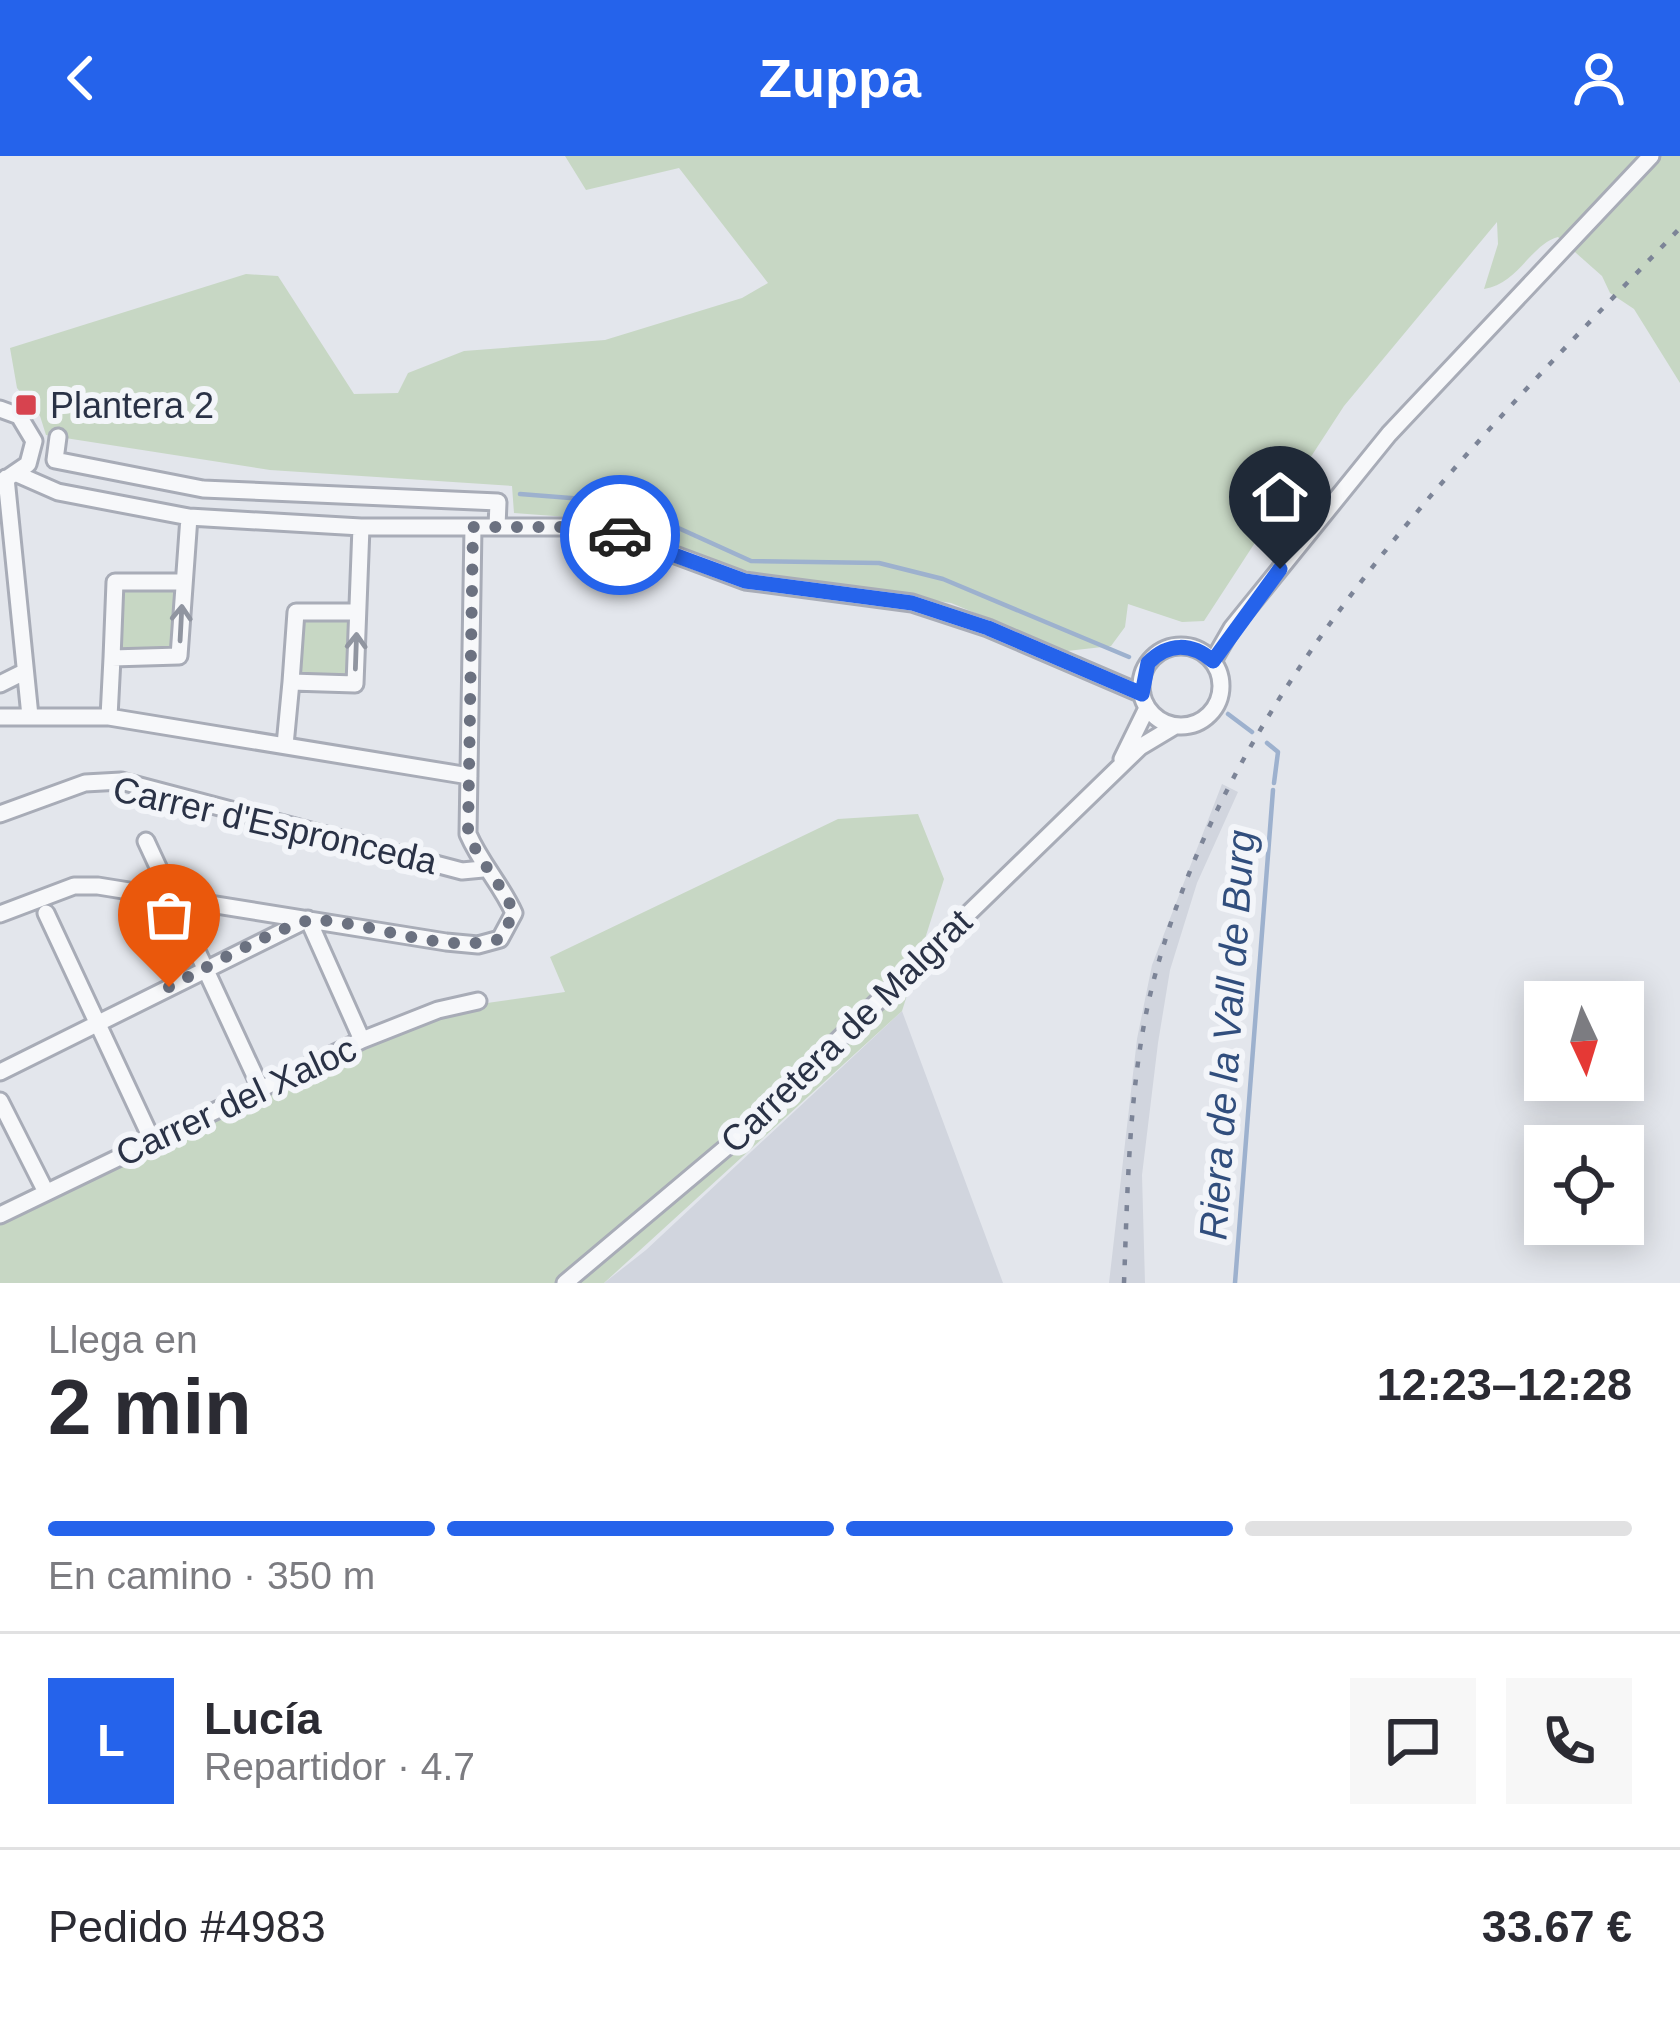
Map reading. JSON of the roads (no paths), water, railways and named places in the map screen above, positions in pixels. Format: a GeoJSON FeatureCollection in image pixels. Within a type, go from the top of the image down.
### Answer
{"type":"FeatureCollection","features":[{"type":"Feature","properties":{"kind":"street"},"geometry":{"type":"LineString","coordinates":[[1213,661],[1232,628],[1389,434],[1651,156]]}},
{"type":"Feature","properties":{"kind":"street"},"geometry":{"type":"LineString","coordinates":[[0,409],[20,416],[34,441],[28,464],[8,477]]}},
{"type":"Feature","properties":{"kind":"street"},"geometry":{"type":"LineString","coordinates":[[58,437],[55,460],[203,489],[498,502],[497,527]]}},
{"type":"Feature","properties":{"kind":"street"},"geometry":{"type":"LineString","coordinates":[[8,477],[58,492],[189,517],[361,527],[600,527],[745,581],[912,603],[1144,694],[1175,726],[1201,721],[1216,707],[1221,682],[1213,661],[1196,649]]}},
{"type":"Feature","properties":{"kind":"street"},"geometry":{"type":"LineString","coordinates":[[8,477],[22,673],[30,716]]}},
{"type":"Feature","properties":{"kind":"street"},"geometry":{"type":"LineString","coordinates":[[112,658],[179,656],[189,517]]}},
{"type":"Feature","properties":{"kind":"street"},"geometry":{"type":"LineString","coordinates":[[291,682],[355,684],[361,527]]}},
{"type":"Feature","properties":{"kind":"street"},"geometry":{"type":"LineString","coordinates":[[0,914],[74,886],[169,895],[446,942],[478,945],[500,939],[514,913],[504,890],[483,869],[468,834],[473,527]]}},
{"type":"Feature","properties":{"kind":"street"},"geometry":{"type":"LineString","coordinates":[[109,717],[115,582],[183,582]]}},
{"type":"Feature","properties":{"kind":"street"},"geometry":{"type":"LineString","coordinates":[[285,745],[296,612],[357,612]]}},
{"type":"Feature","properties":{"kind":"street"},"geometry":{"type":"LineString","coordinates":[[1144,694],[1148,663],[1167,649],[1196,649],[1232,628]]}},
{"type":"Feature","properties":{"kind":"street"},"geometry":{"type":"LineString","coordinates":[[0,685],[22,673]]}},
{"type":"Feature","properties":{"kind":"street","name":"Carretera de Malgrat"},"geometry":{"type":"LineString","coordinates":[[1118,769],[1144,694]]}},
{"type":"Feature","properties":{"kind":"street"},"geometry":{"type":"LineString","coordinates":[[0,717],[109,717],[469,776]]}},
{"type":"Feature","properties":{"kind":"street","name":"Carretera de Malgrat"},"geometry":{"type":"LineString","coordinates":[[565,1283],[735,1140],[1140,747],[1175,726]]}},
{"type":"Feature","properties":{"kind":"street","name":"Carrer d'Espronceda"},"geometry":{"type":"LineString","coordinates":[[0,814],[85,783],[121,782],[462,871],[483,869]]}},
{"type":"Feature","properties":{"kind":"street"},"geometry":{"type":"LineString","coordinates":[[146,842],[261,1089]]}},
{"type":"Feature","properties":{"kind":"street"},"geometry":{"type":"LineString","coordinates":[[46,913],[152,1140]]}},
{"type":"Feature","properties":{"kind":"street"},"geometry":{"type":"LineString","coordinates":[[0,1072],[308,919]]}},
{"type":"Feature","properties":{"kind":"street"},"geometry":{"type":"LineString","coordinates":[[308,919],[362,1040]]}},
{"type":"Feature","properties":{"kind":"street","name":"Carrer del Xaloc"},"geometry":{"type":"LineString","coordinates":[[0,1215],[362,1040],[438,1010],[478,1001]]}},
{"type":"Feature","properties":{"kind":"street"},"geometry":{"type":"LineString","coordinates":[[0,1101],[46,1192]]}},
{"type":"Feature","properties":{"kind":"waterway","name":"Riera de la Vall de Burg"},"geometry":{"type":"LineString","coordinates":[[520,494],[621,502],[751,561],[879,563],[943,579],[1129,657]]}},
{"type":"Feature","properties":{"kind":"waterway","name":"Riera de la Vall de Burg"},"geometry":{"type":"LineString","coordinates":[[1228,714],[1252,732]]}},
{"type":"Feature","properties":{"kind":"waterway","name":"Riera de la Vall de Burg"},"geometry":{"type":"LineString","coordinates":[[1267,743],[1278,752],[1274,783]]}},
{"type":"Feature","properties":{"kind":"waterway","name":"Riera de la Vall de Burg"},"geometry":{"type":"LineString","coordinates":[[1235,1283],[1273,790]]}},
{"type":"Feature","properties":{"kind":"railway"},"geometry":{"type":"LineString","coordinates":[[1124,1283],[1132,1124],[1148,1006],[1195,860],[1244,758],[1304,660],[1372,568],[1523,393],[1680,228]]}},
{"type":"Feature","properties":{"kind":"place","name":"Plantera 2"},"geometry":{"type":"Point","coordinates":[26,405]}}]}
